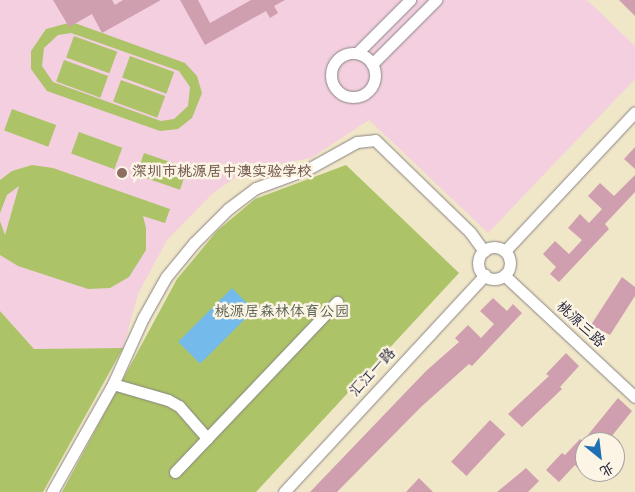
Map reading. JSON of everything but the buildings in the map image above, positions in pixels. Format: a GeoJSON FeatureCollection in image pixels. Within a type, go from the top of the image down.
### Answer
{"type":"FeatureCollection","features":[{"type":"Feature","properties":{"kind":"street"},"geometry":{"type":"LineString","coordinates":[[357,53],[372,64],[375,76],[366,92],[355,97],[337,91],[331,74],[335,62],[345,54],[357,53],[410,0]]}},
{"type":"Feature","properties":{"kind":"street"},"geometry":{"type":"LineString","coordinates":[[372,64],[436,0]]}},
{"type":"Feature","properties":{"kind":"street"},"geometry":{"type":"LineString","coordinates":[[505,250],[635,112]]}},
{"type":"Feature","properties":{"kind":"street"},"geometry":{"type":"LineString","coordinates":[[52,492],[113,384],[143,318],[166,277],[201,236],[228,209],[256,188],[308,169],[357,142],[375,140],[382,144],[484,250]]}},
{"type":"Feature","properties":{"kind":"street"},"geometry":{"type":"LineString","coordinates":[[497,247],[505,250],[510,263],[504,275],[494,279],[485,275],[479,263],[484,250],[497,247]]}},
{"type":"Feature","properties":{"kind":"street","name":"汇江一路"},"geometry":{"type":"LineString","coordinates":[[284,492],[485,275]]}},
{"type":"Feature","properties":{"kind":"street","name":"桃源三路"},"geometry":{"type":"LineString","coordinates":[[504,275],[635,396]]}},
{"type":"Feature","properties":{"kind":"street"},"geometry":{"type":"LineString","coordinates":[[175,472],[337,302]]}},
{"type":"Feature","properties":{"kind":"street"},"geometry":{"type":"LineString","coordinates":[[113,384],[168,400],[179,406],[207,438]]}},
{"type":"Feature","properties":{"kind":"shaded area","name":"深圳市桃源居中澳实验学校"},"geometry":{"type":"Polygon","coordinates":[[[0,0],[587,0],[635,46],[635,79],[488,233],[369,120],[311,158],[257,168],[233,179],[212,194],[167,240],[138,294],[123,348],[34,349],[0,311],[0,0]]]}},
{"type":"Feature","properties":{"kind":"green space"},"geometry":{"type":"Polygon","coordinates":[[[72,22],[185,63],[197,76],[202,93],[192,118],[178,129],[160,131],[47,91],[31,69],[31,51],[46,29],[72,22]],[[71,33],[58,35],[44,48],[42,66],[53,82],[161,121],[174,119],[188,106],[190,87],[179,71],[71,33]]]}},
{"type":"Feature","properties":{"kind":"green space"},"geometry":{"type":"Polygon","coordinates":[[[74,36],[117,52],[109,73],[66,58],[74,36]]]}},
{"type":"Feature","properties":{"kind":"green space"},"geometry":{"type":"Polygon","coordinates":[[[130,56],[174,72],[166,94],[122,78],[130,56]]]}},
{"type":"Feature","properties":{"kind":"green space"},"geometry":{"type":"Polygon","coordinates":[[[64,60],[108,76],[100,98],[56,82],[64,60]]]}},
{"type":"Feature","properties":{"kind":"green space"},"geometry":{"type":"Polygon","coordinates":[[[121,80],[165,96],[157,118],[113,102],[121,80]]]}},
{"type":"Feature","properties":{"kind":"green space"},"geometry":{"type":"Polygon","coordinates":[[[12,109],[56,125],[48,147],[4,131],[12,109]]]}},
{"type":"Feature","properties":{"kind":"green space"},"geometry":{"type":"Polygon","coordinates":[[[79,132],[122,148],[114,169],[71,154],[79,132]]]}},
{"type":"Feature","properties":{"kind":"green space"},"geometry":{"type":"Polygon","coordinates":[[[144,153],[187,168],[180,190],[137,175],[144,153]]]}},
{"type":"Feature","properties":{"kind":"green space"},"geometry":{"type":"Polygon","coordinates":[[[32,165],[53,168],[170,209],[165,223],[143,216],[146,228],[146,250],[129,277],[110,288],[88,289],[18,266],[0,255],[0,221],[5,235],[19,186],[7,195],[0,213],[0,180],[12,171],[32,165]]]}},
{"type":"Feature","properties":{"kind":"green space","name":"桃源居森林体育公园"},"geometry":{"type":"Polygon","coordinates":[[[346,165],[459,273],[256,492],[62,492],[177,279],[217,231],[255,199],[346,165]]]}},
{"type":"Feature","properties":{"kind":"green space"},"geometry":{"type":"Polygon","coordinates":[[[0,311],[34,349],[123,348],[43,492],[0,492],[0,311]]]}},
{"type":"Feature","properties":{"kind":"water"},"geometry":{"type":"Polygon","coordinates":[[[232,288],[254,310],[200,364],[178,342],[232,288]]]}},
{"type":"Feature","properties":{"kind":"place","name":"深圳市桃源居中澳实验学校"},"geometry":{"type":"Point","coordinates":[122,173]}}]}
